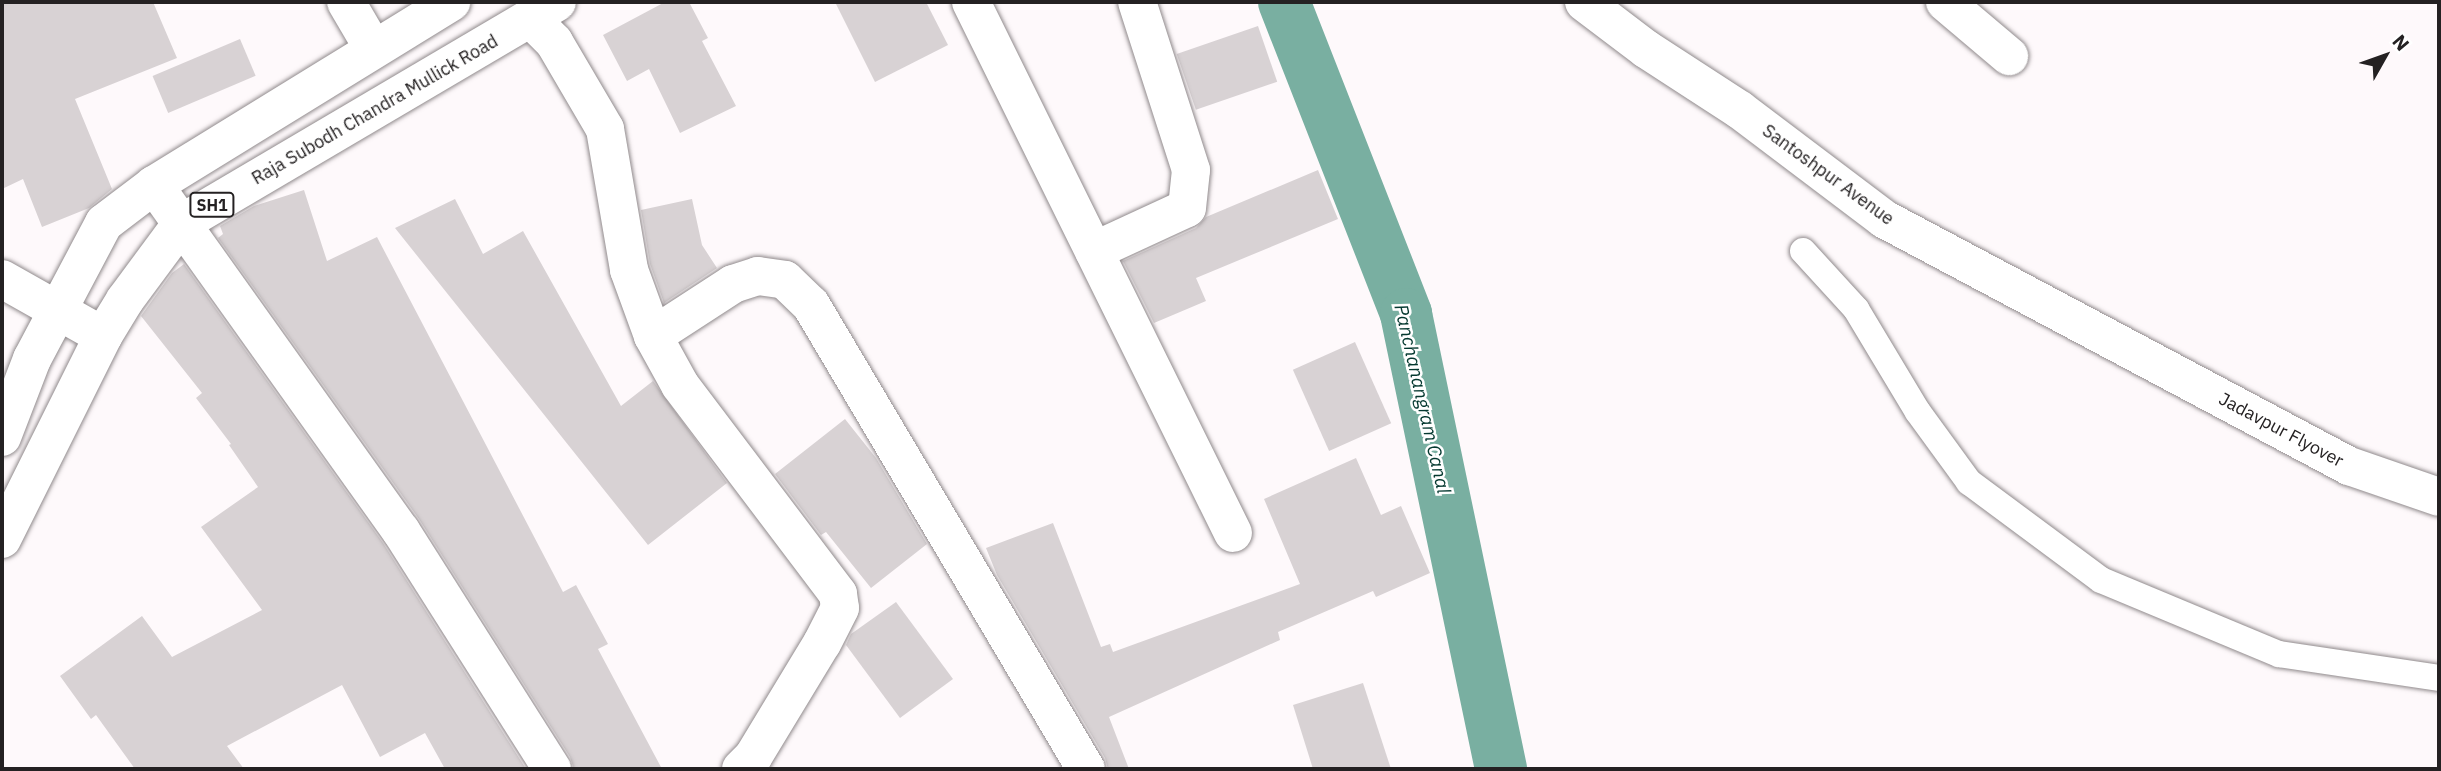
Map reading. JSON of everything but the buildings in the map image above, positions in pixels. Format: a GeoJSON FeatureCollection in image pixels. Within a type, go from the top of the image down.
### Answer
{"type":"FeatureCollection","features":[{"type":"Feature","properties":{"kind":"street"},"geometry":{"type":"LineString","coordinates":[[346,2],[373,48]]}},
{"type":"Feature","properties":{"kind":"street","name":"SH1"},"geometry":{"type":"LineString","coordinates":[[2,437],[32,359],[104,223],[154,186],[451,2]]}},
{"type":"Feature","properties":{"kind":"street"},"geometry":{"type":"LineString","coordinates":[[971,2],[1233,533]]}},
{"type":"Feature","properties":{"kind":"street"},"geometry":{"type":"LineString","coordinates":[[1094,251],[1187,208],[1191,170],[1137,2]]}},
{"type":"Feature","properties":{"kind":"street","name":"Santoshpur Avenue"},"geometry":{"type":"LineString","coordinates":[[1584,2],[1646,49],[1740,110],[1884,219],[2128,350]]}},
{"type":"Feature","properties":{"kind":"street"},"geometry":{"type":"LineString","coordinates":[[1631,2],[1646,49]]}},
{"type":"Feature","properties":{"kind":"street"},"geometry":{"type":"LineString","coordinates":[[1945,2],[2009,56]]}},
{"type":"Feature","properties":{"kind":"street"},"geometry":{"type":"LineString","coordinates":[[544,10],[554,42],[605,129],[629,270],[653,336],[680,385],[838,594],[840,608],[822,643],[753,757],[741,769]]}},
{"type":"Feature","properties":{"kind":"street","name":"Raja Subodh Chandra Mullick Road"},"geometry":{"type":"LineString","coordinates":[[2,539],[103,335],[125,300],[182,223],[544,10]]}},
{"type":"Feature","properties":{"kind":"street"},"geometry":{"type":"LineString","coordinates":[[154,186],[401,531],[552,769]]}},
{"type":"Feature","properties":{"kind":"street"},"geometry":{"type":"LineString","coordinates":[[653,336],[733,284],[758,276],[785,280],[811,305],[1086,769]]}},
{"type":"Feature","properties":{"kind":"street"},"geometry":{"type":"LineString","coordinates":[[2,279],[103,335]]}},
{"type":"Feature","properties":{"kind":"street","name":"Jadavpur Flyover"},"geometry":{"type":"LineString","coordinates":[[2128,350],[2349,466],[2439,497]]}},
{"type":"Feature","properties":{"kind":"lane"},"geometry":{"type":"LineString","coordinates":[[1803,251],[1856,309],[1918,412],[1969,482],[2101,580],[2280,654],[2439,678]]}},
{"type":"Feature","properties":{"kind":"waterway","name":"Panchanangram Canal"},"geometry":{"type":"LineString","coordinates":[[1284,2],[1406,314],[1501,769]]}}]}
